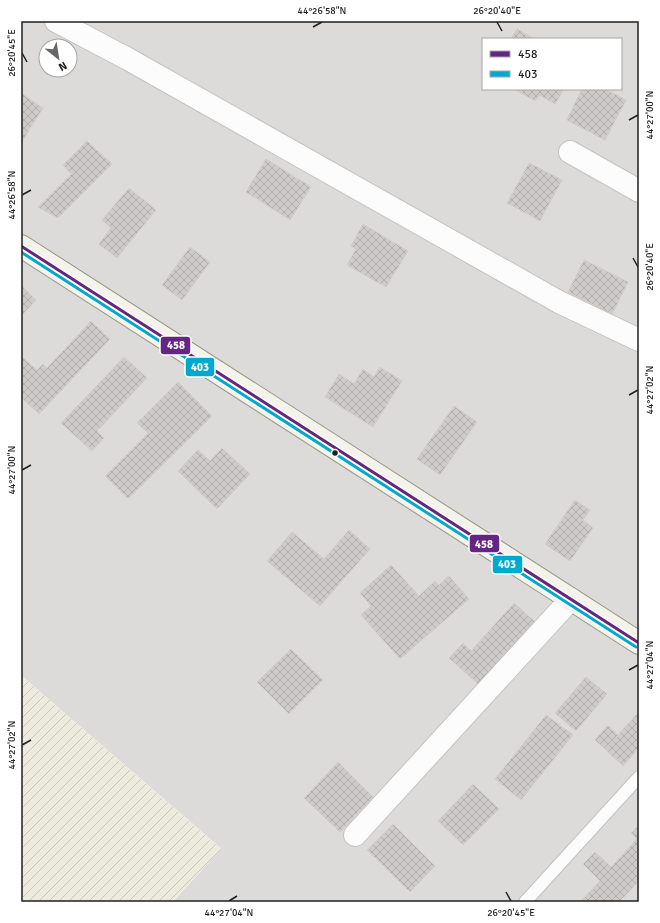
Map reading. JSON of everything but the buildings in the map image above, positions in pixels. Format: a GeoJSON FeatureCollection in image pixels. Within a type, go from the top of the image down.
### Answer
{"type":"FeatureCollection","features":[{"type":"Feature","properties":{"kind":"main road"},"geometry":{"type":"LineString","coordinates":[[21,246],[639,643]]}},
{"type":"Feature","properties":{"kind":"street"},"geometry":{"type":"LineString","coordinates":[[56,21],[128,59],[559,302],[639,340]]}},
{"type":"Feature","properties":{"kind":"street"},"geometry":{"type":"LineString","coordinates":[[570,152],[639,191]]}},
{"type":"Feature","properties":{"kind":"street"},"geometry":{"type":"LineString","coordinates":[[355,835],[571,599]]}},
{"type":"Feature","properties":{"kind":"lane"},"geometry":{"type":"LineString","coordinates":[[526,902],[639,776]]}},
{"type":"Feature","properties":{"kind":"shaded area"},"geometry":{"type":"Polygon","coordinates":[[[21,21],[639,21],[639,902],[173,902],[221,848],[21,675],[21,21]]]}},
{"type":"Feature","properties":{"kind":"shaded area"},"geometry":{"type":"Polygon","coordinates":[[[21,675],[221,849],[173,902],[21,902],[21,675]]]}},
{"type":"Feature","properties":{"kind":"transit line","name":"458"},"geometry":{"type":"LineString","coordinates":[[21,246],[639,643]]}},
{"type":"Feature","properties":{"kind":"transit line","name":"403"},"geometry":{"type":"LineString","coordinates":[[21,252],[636,647]]}}]}
